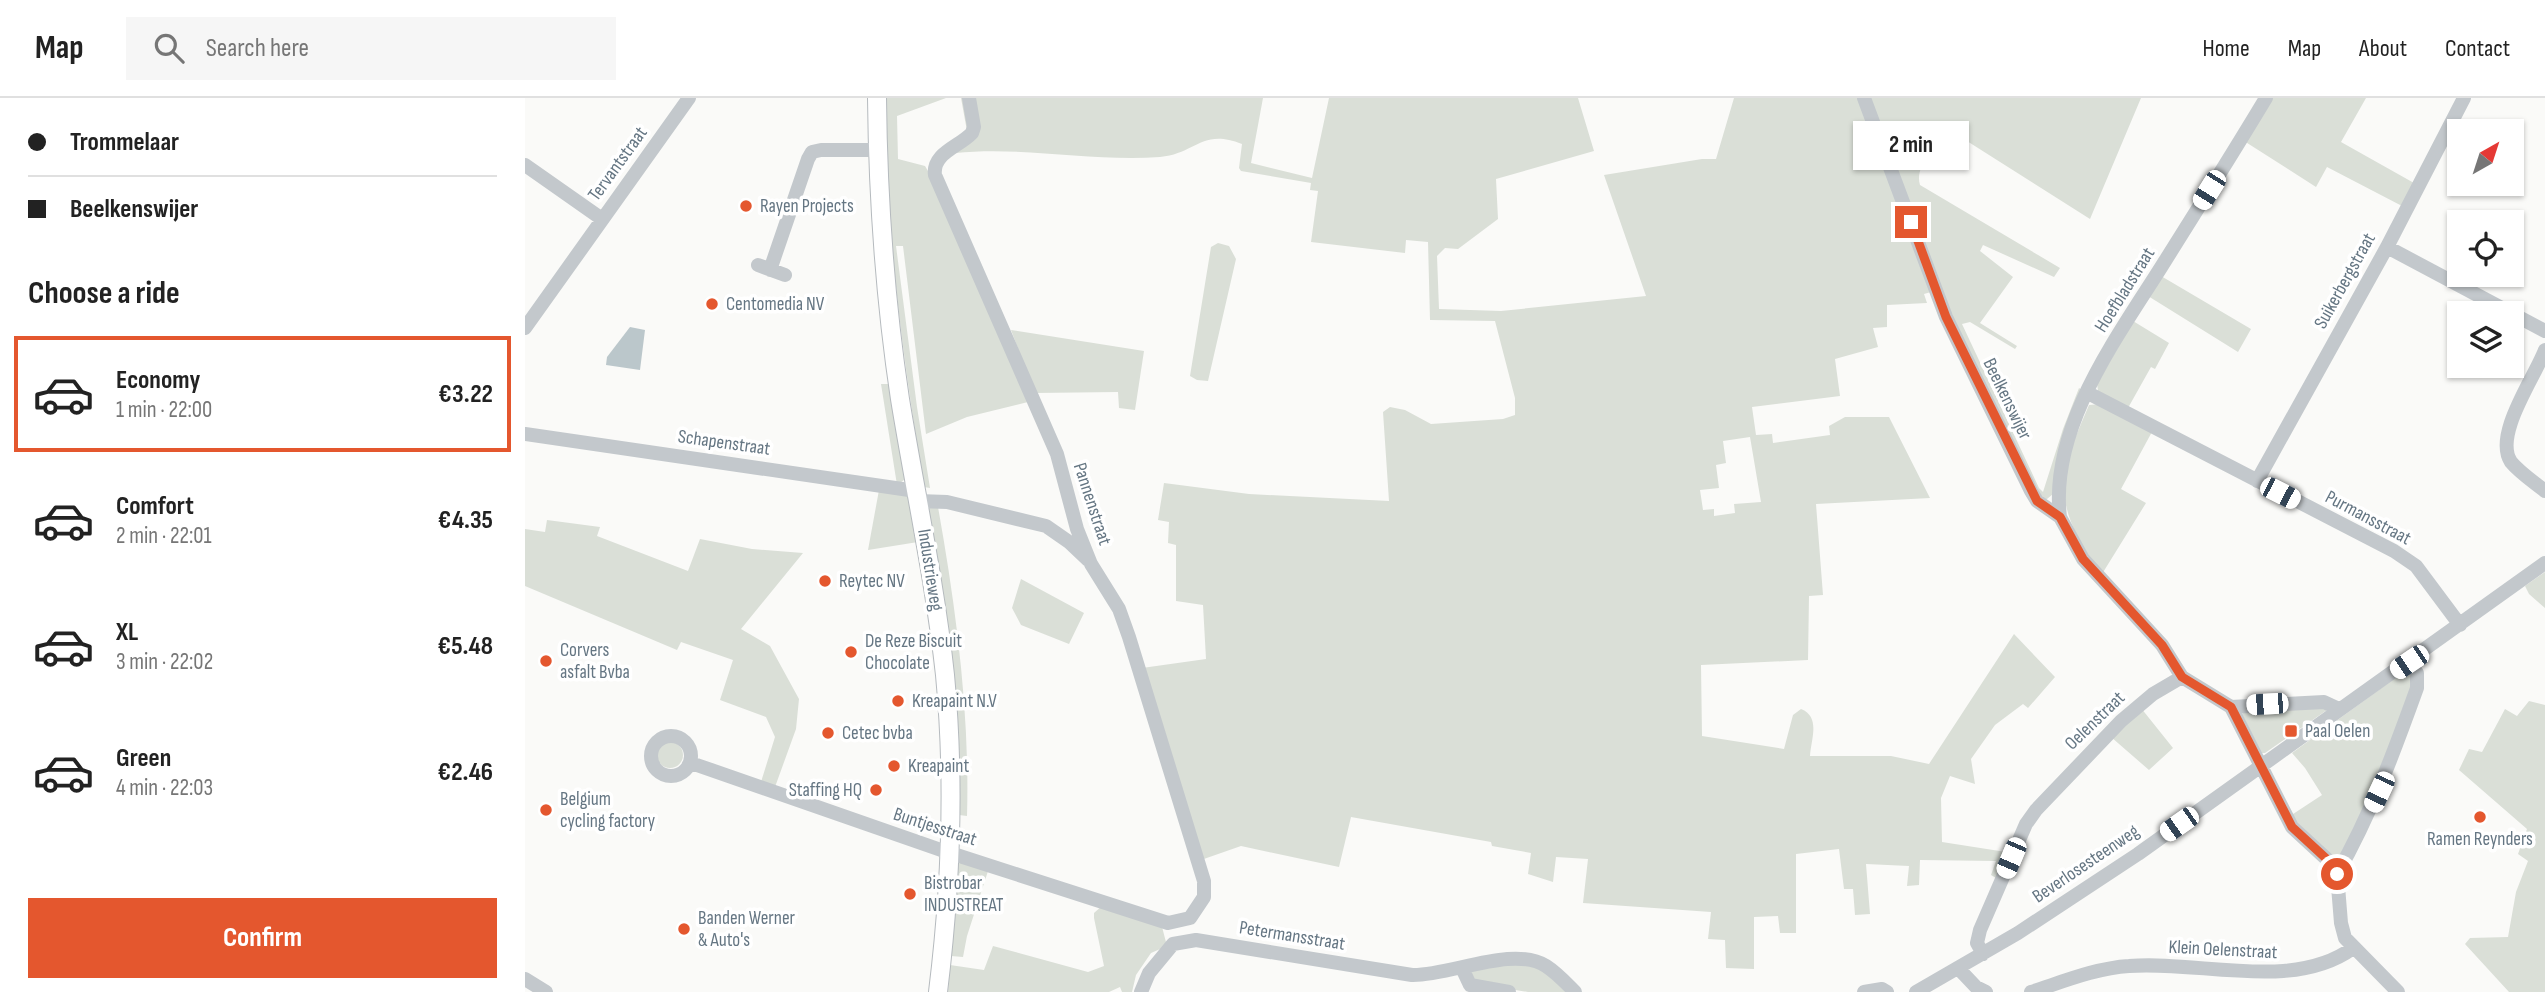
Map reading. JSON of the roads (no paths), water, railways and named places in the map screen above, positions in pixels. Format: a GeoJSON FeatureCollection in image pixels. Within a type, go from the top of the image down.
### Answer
{"type":"FeatureCollection","features":[{"type":"Feature","properties":{"kind":"main road","name":"Industrieweg"},"geometry":{"type":"LineString","coordinates":[[877,98],[888,292],[900,397],[930,563],[945,678],[949,742],[950,853],[946,928],[938,992]]}},
{"type":"Feature","properties":{"kind":"street","name":"Tervantstraat"},"geometry":{"type":"LineString","coordinates":[[525,328],[689,98]]}},
{"type":"Feature","properties":{"kind":"street","name":"Pannenstraat"},"geometry":{"type":"LineString","coordinates":[[969,98],[974,127],[972,133],[938,159],[934,167],[935,175],[1057,454],[1077,528],[1091,564],[1119,609],[1204,881],[1204,897],[1191,918]]}},
{"type":"Feature","properties":{"kind":"street","name":"Beelkenswijer"},"geometry":{"type":"LineString","coordinates":[[1864,98],[1946,317],[2031,491],[2037,501],[2060,517],[2083,559],[2162,645],[2182,677]]}},
{"type":"Feature","properties":{"kind":"street","name":"Hoefbladstraat"},"geometry":{"type":"LineString","coordinates":[[2060,517],[2059,478],[2067,445],[2088,393],[2113,345],[2266,98]]}},
{"type":"Feature","properties":{"kind":"street","name":"Suikerbergstraat"},"geometry":{"type":"LineString","coordinates":[[2257,481],[2387,247],[2463,98]]}},
{"type":"Feature","properties":{"kind":"street"},"geometry":{"type":"LineString","coordinates":[[785,275],[764,267],[813,152],[878,150]]}},
{"type":"Feature","properties":{"kind":"street","name":"Tervantstraat"},"geometry":{"type":"LineString","coordinates":[[525,165],[602,219]]}},
{"type":"Feature","properties":{"kind":"street"},"geometry":{"type":"LineString","coordinates":[[2387,247],[2545,331]]}},
{"type":"Feature","properties":{"kind":"street"},"geometry":{"type":"LineString","coordinates":[[2545,350],[2508,427],[2506,443],[2511,461],[2545,491]]}},
{"type":"Feature","properties":{"kind":"street","name":"Purmansstraat"},"geometry":{"type":"LineString","coordinates":[[2088,393],[2394,551],[2416,566],[2460,625]]}},
{"type":"Feature","properties":{"kind":"street","name":"Schapenstraat"},"geometry":{"type":"LineString","coordinates":[[525,434],[947,502],[1047,526],[1069,542],[1091,564]]}},
{"type":"Feature","properties":{"kind":"street","name":"Beverlosesteenweg"},"geometry":{"type":"LineString","coordinates":[[1916,992],[1983,954],[2078,894],[2409,662],[2545,563]]}},
{"type":"Feature","properties":{"kind":"street"},"geometry":{"type":"LineString","coordinates":[[2337,874],[2379,792],[2417,688],[2417,673],[2409,662]]}},
{"type":"Feature","properties":{"kind":"street"},"geometry":{"type":"LineString","coordinates":[[2182,677],[2231,707],[2292,827],[2331,863],[2337,874],[2341,923],[2345,938],[2398,992]]}},
{"type":"Feature","properties":{"kind":"street","name":"Oelenstraat"},"geometry":{"type":"LineString","coordinates":[[1983,954],[1977,943],[1980,930],[2021,835],[2036,810],[2121,720],[2153,694],[2182,677]]}},
{"type":"Feature","properties":{"kind":"street"},"geometry":{"type":"LineString","coordinates":[[2231,707],[2324,702],[2339,709]]}},
{"type":"Feature","properties":{"kind":"street","name":"Buntjesstraat"},"geometry":{"type":"LineString","coordinates":[[691,762],[950,853],[1168,923]]}},
{"type":"Feature","properties":{"kind":"street"},"geometry":{"type":"LineString","coordinates":[[1141,992],[1149,973],[1173,944],[1168,923],[1191,918],[1196,940]]}},
{"type":"Feature","properties":{"kind":"street","name":"Petermansstraat"},"geometry":{"type":"LineString","coordinates":[[1173,944],[1196,940],[1427,976],[1509,959],[1530,959],[1553,971],[1575,992]]}},
{"type":"Feature","properties":{"kind":"street","name":"Klein Oelenstraat"},"geometry":{"type":"LineString","coordinates":[[2031,992],[2106,969],[2129,965],[2236,974],[2301,973],[2321,968],[2353,948]]}},
{"type":"Feature","properties":{"kind":"street"},"geometry":{"type":"LineString","coordinates":[[1462,968],[1469,985],[1510,992]]}},
{"type":"Feature","properties":{"kind":"street"},"geometry":{"type":"LineString","coordinates":[[1958,968],[1976,987],[1986,992]]}},
{"type":"Feature","properties":{"kind":"street"},"geometry":{"type":"LineString","coordinates":[[525,979],[546,992]]}},
{"type":"Feature","properties":{"kind":"street"},"geometry":{"type":"LineString","coordinates":[[1864,992],[1882,989],[1887,992]]}},
{"type":"Feature","properties":{"kind":"place","name":"Rayen Projects"},"geometry":{"type":"Point","coordinates":[746,206]}},
{"type":"Feature","properties":{"kind":"place","name":"Centomedia NV"},"geometry":{"type":"Point","coordinates":[712,304]}},
{"type":"Feature","properties":{"kind":"place","name":"Reytec NV"},"geometry":{"type":"Point","coordinates":[825,581]}},
{"type":"Feature","properties":{"kind":"place","name":"De Reze Biscuit Chocolate"},"geometry":{"type":"Point","coordinates":[851,652]}},
{"type":"Feature","properties":{"kind":"place","name":"Corvers asfalt Bvba"},"geometry":{"type":"Point","coordinates":[546,661]}},
{"type":"Feature","properties":{"kind":"place","name":"Kreapaint N.V"},"geometry":{"type":"Point","coordinates":[898,701]}},
{"type":"Feature","properties":{"kind":"place","name":"Paal Oelen"},"geometry":{"type":"Point","coordinates":[2291,731]}},
{"type":"Feature","properties":{"kind":"place","name":"Cetec bvba"},"geometry":{"type":"Point","coordinates":[828,733]}},
{"type":"Feature","properties":{"kind":"place","name":"Kreapaint"},"geometry":{"type":"Point","coordinates":[894,766]}},
{"type":"Feature","properties":{"kind":"place","name":"Staffing HQ"},"geometry":{"type":"Point","coordinates":[876,790]}},
{"type":"Feature","properties":{"kind":"place","name":"Belgium cycling factory"},"geometry":{"type":"Point","coordinates":[546,810]}},
{"type":"Feature","properties":{"kind":"place","name":"Ramen Reynders"},"geometry":{"type":"Point","coordinates":[2480,817]}},
{"type":"Feature","properties":{"kind":"place","name":"Bistrobar INDUSTREAT"},"geometry":{"type":"Point","coordinates":[910,894]}},
{"type":"Feature","properties":{"kind":"place","name":"Banden Werner & Auto's"},"geometry":{"type":"Point","coordinates":[684,929]}}]}
